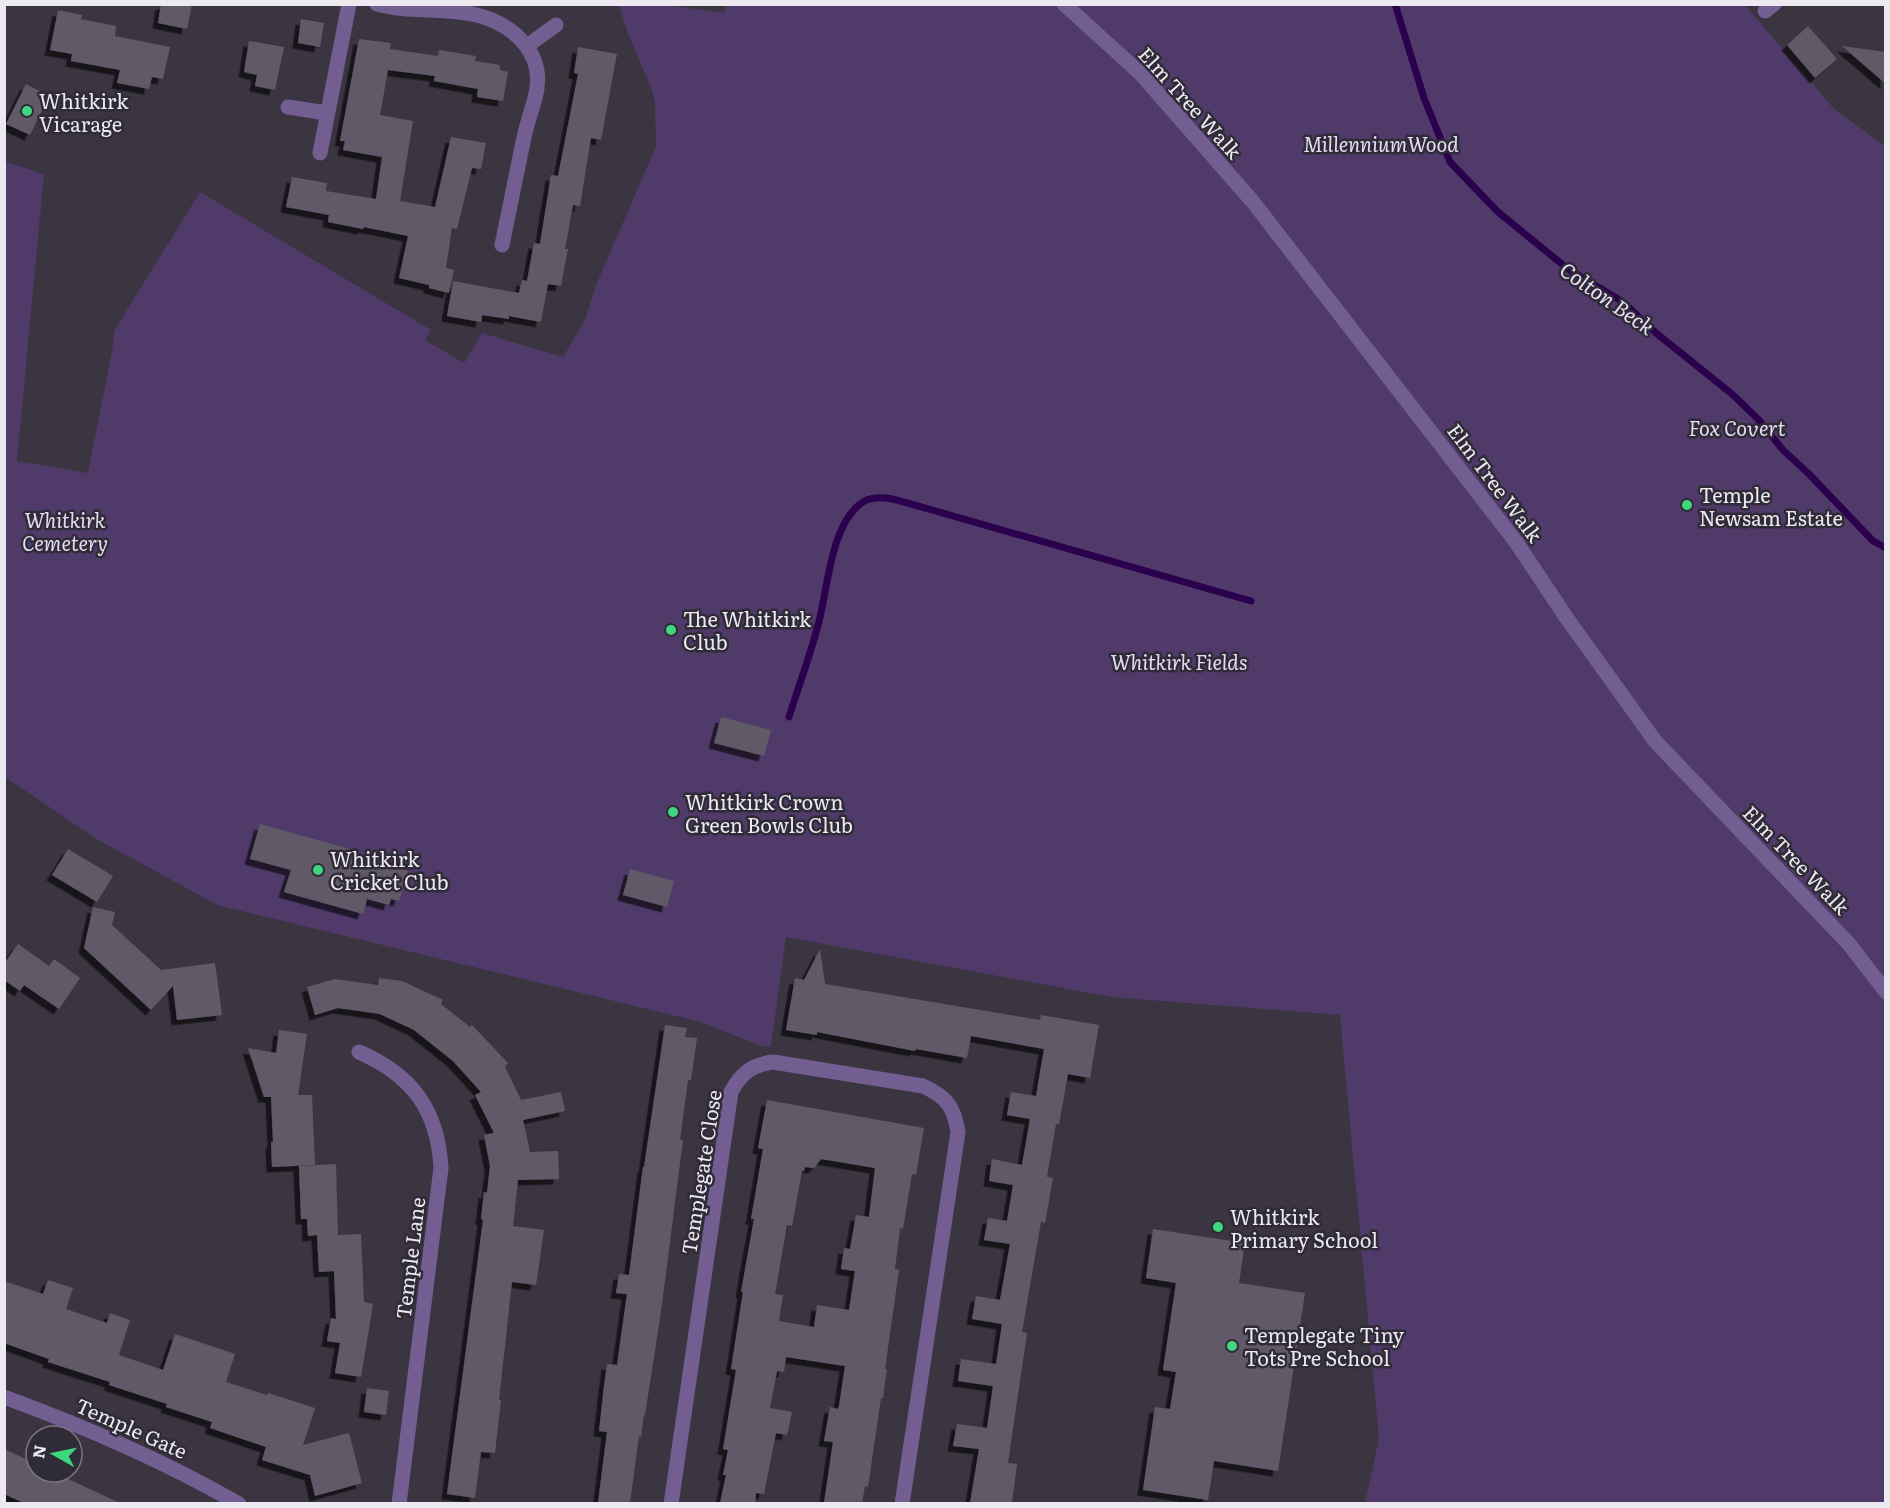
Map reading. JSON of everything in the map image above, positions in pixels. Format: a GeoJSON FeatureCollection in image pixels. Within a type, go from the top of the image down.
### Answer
{"type":"FeatureCollection","features":[{"type":"Feature","properties":{"kind":"street"},"geometry":{"type":"LineString","coordinates":[[320,153],[349,4]]}},
{"type":"Feature","properties":{"kind":"street"},"geometry":{"type":"LineString","coordinates":[[377,4],[477,15],[506,26],[527,46],[537,70],[536,97],[527,120],[502,245]]}},
{"type":"Feature","properties":{"kind":"street","name":"Elm Tree Walk"},"geometry":{"type":"LineString","coordinates":[[1064,4],[1141,74],[1253,202],[1516,542],[1566,617],[1655,741],[1849,944],[1886,992]]}},
{"type":"Feature","properties":{"kind":"street"},"geometry":{"type":"LineString","coordinates":[[527,46],[556,25]]}},
{"type":"Feature","properties":{"kind":"street"},"geometry":{"type":"LineString","coordinates":[[288,107],[327,113]]}},
{"type":"Feature","properties":{"kind":"street","name":"Temple Lane"},"geometry":{"type":"LineString","coordinates":[[359,1052],[396,1071],[409,1084],[430,1114],[440,1150],[441,1168],[399,1503]]}},
{"type":"Feature","properties":{"kind":"street","name":"Templegate Close"},"geometry":{"type":"LineString","coordinates":[[671,1503],[731,1092],[737,1080],[747,1070],[759,1064],[773,1062],[923,1086],[937,1092],[948,1103],[956,1117],[958,1132],[902,1503]]}},
{"type":"Feature","properties":{"kind":"street","name":"Temple Gate"},"geometry":{"type":"LineString","coordinates":[[4,1397],[126,1445],[239,1503]]}},
{"type":"Feature","properties":{"kind":"green space"},"geometry":{"type":"Polygon","coordinates":[[[726,4],[1745,5],[1834,109],[1885,146],[1885,1503],[1365,1503],[1379,1439],[1340,1015],[1112,997],[786,937],[771,1046],[761,1046],[701,1022],[217,905],[95,838],[5,777],[4,161],[44,174],[17,461],[88,473],[112,352],[114,331],[200,192],[431,330],[425,340],[464,363],[482,333],[563,357],[585,320],[596,285],[656,146],[655,103],[652,90],[627,31],[619,5],[667,5],[725,13],[726,4]]]}},
{"type":"Feature","properties":{"kind":"building"},"geometry":{"type":"Polygon","coordinates":[[[161,4],[192,4],[187,29],[158,23],[161,4]]]}},
{"type":"Feature","properties":{"kind":"building"},"geometry":{"type":"Polygon","coordinates":[[[58,10],[82,15],[81,19],[116,26],[115,36],[170,47],[163,79],[152,77],[149,89],[117,83],[120,70],[71,61],[72,54],[50,50],[58,10]]]}},
{"type":"Feature","properties":{"kind":"building"},"geometry":{"type":"Polygon","coordinates":[[[301,19],[324,23],[320,47],[298,43],[301,19]]]}},
{"type":"Feature","properties":{"kind":"building"},"geometry":{"type":"Polygon","coordinates":[[[1808,26],[1837,59],[1815,78],[1787,45],[1808,26]]]}},
{"type":"Feature","properties":{"kind":"building"},"geometry":{"type":"Polygon","coordinates":[[[359,39],[391,43],[390,49],[438,56],[439,50],[476,56],[475,61],[500,65],[500,70],[508,72],[503,101],[477,97],[478,89],[434,81],[435,76],[388,70],[380,115],[413,121],[400,201],[435,207],[451,137],[486,143],[481,169],[472,168],[457,229],[452,228],[446,268],[454,270],[449,293],[429,288],[429,285],[399,278],[408,236],[328,222],[329,215],[286,207],[292,177],[327,183],[326,191],[376,199],[382,157],[343,150],[345,141],[340,141],[359,39]]]}},
{"type":"Feature","properties":{"kind":"building"},"geometry":{"type":"Polygon","coordinates":[[[249,41],[284,47],[275,90],[255,86],[257,75],[244,72],[249,41]]]}},
{"type":"Feature","properties":{"kind":"building"},"geometry":{"type":"Polygon","coordinates":[[[1842,46],[1886,52],[1886,84],[1842,46]]]}},
{"type":"Feature","properties":{"kind":"building"},"geometry":{"type":"Polygon","coordinates":[[[578,47],[617,54],[601,140],[591,138],[580,206],[573,205],[561,286],[548,284],[541,322],[509,316],[509,319],[482,315],[481,322],[447,316],[453,281],[519,293],[522,280],[527,281],[534,243],[540,244],[551,175],[558,176],[578,74],[574,73],[578,47]]]}},
{"type":"Feature","properties":{"kind":"building","name":"Whitkirk Vicarage"},"geometry":{"type":"Polygon","coordinates":[[[26,84],[49,96],[30,135],[6,124],[26,84]]]}},
{"type":"Feature","properties":{"kind":"building"},"geometry":{"type":"Polygon","coordinates":[[[721,717],[771,730],[764,756],[714,743],[721,717]]]}},
{"type":"Feature","properties":{"kind":"building"},"geometry":{"type":"Polygon","coordinates":[[[260,824],[357,851],[355,856],[408,871],[399,901],[391,899],[389,905],[367,899],[363,914],[284,892],[291,870],[250,859],[260,824]]]}},
{"type":"Feature","properties":{"kind":"building"},"geometry":{"type":"Polygon","coordinates":[[[68,849],[113,876],[97,902],[52,875],[68,849]]]}},
{"type":"Feature","properties":{"kind":"building"},"geometry":{"type":"Polygon","coordinates":[[[630,869],[674,881],[667,907],[623,895],[630,869]]]}},
{"type":"Feature","properties":{"kind":"building"},"geometry":{"type":"Polygon","coordinates":[[[93,907],[115,912],[112,925],[161,970],[215,963],[222,1015],[177,1020],[173,986],[151,1010],[84,948],[93,907]]]}},
{"type":"Feature","properties":{"kind":"building"},"geometry":{"type":"Polygon","coordinates":[[[18,944],[49,966],[54,959],[80,978],[59,1009],[24,985],[20,991],[4,980],[4,964],[18,944]]]}},
{"type":"Feature","properties":{"kind":"building"},"geometry":{"type":"Polygon","coordinates":[[[820,949],[825,984],[1040,1020],[1041,1015],[1099,1025],[1090,1078],[1068,1074],[1059,1124],[1056,1124],[1047,1177],[1053,1178],[1045,1223],[1041,1222],[1022,1332],[1027,1333],[1008,1463],[1017,1464],[1012,1503],[970,1503],[979,1449],[953,1446],[957,1424],[987,1428],[993,1386],[958,1381],[961,1359],[996,1364],[1002,1324],[972,1319],[976,1296],[1000,1300],[1010,1244],[984,1240],[988,1218],[1007,1221],[1013,1185],[989,1181],[992,1159],[1022,1165],[1030,1119],[1007,1115],[1011,1092],[1036,1096],[1044,1049],[971,1036],[967,1058],[916,1049],[915,1051],[817,1032],[817,1035],[786,1030],[795,978],[804,980],[820,949]]]}},
{"type":"Feature","properties":{"kind":"building"},"geometry":{"type":"Polygon","coordinates":[[[379,978],[402,981],[443,1000],[441,1004],[470,1027],[472,1025],[508,1063],[505,1067],[521,1100],[561,1092],[565,1111],[523,1120],[530,1152],[558,1151],[559,1179],[518,1180],[513,1226],[544,1230],[536,1285],[512,1282],[495,1453],[481,1452],[475,1498],[447,1494],[483,1220],[481,1219],[484,1192],[487,1193],[490,1166],[484,1135],[494,1133],[475,1095],[481,1092],[453,1061],[414,1030],[380,1014],[338,1008],[315,1015],[307,987],[335,979],[378,985],[379,978]]]}},
{"type":"Feature","properties":{"kind":"building"},"geometry":{"type":"Polygon","coordinates":[[[665,1025],[687,1028],[685,1037],[697,1038],[691,1080],[688,1080],[680,1140],[683,1140],[661,1312],[645,1415],[641,1437],[639,1436],[630,1503],[598,1503],[607,1432],[599,1431],[607,1364],[617,1365],[627,1294],[616,1293],[619,1274],[629,1275],[665,1025]]]}},
{"type":"Feature","properties":{"kind":"building"},"geometry":{"type":"Polygon","coordinates":[[[279,1030],[307,1034],[298,1095],[312,1095],[315,1165],[272,1167],[271,1097],[264,1097],[248,1048],[276,1053],[279,1030]]]}},
{"type":"Feature","properties":{"kind":"building"},"geometry":{"type":"Polygon","coordinates":[[[767,1100],[924,1128],[916,1175],[912,1174],[903,1229],[900,1228],[895,1269],[899,1270],[883,1398],[881,1398],[868,1487],[865,1486],[862,1503],[824,1503],[833,1442],[824,1441],[830,1407],[838,1409],[839,1406],[845,1366],[786,1357],[784,1372],[777,1371],[770,1408],[792,1412],[787,1435],[776,1433],[764,1494],[756,1493],[755,1503],[720,1503],[728,1450],[723,1449],[736,1370],[731,1369],[763,1149],[758,1148],[767,1100]],[[821,1159],[814,1168],[805,1167],[802,1171],[792,1226],[787,1225],[775,1294],[783,1295],[779,1321],[814,1327],[817,1305],[849,1310],[855,1271],[841,1269],[844,1248],[850,1249],[856,1215],[869,1217],[875,1168],[821,1159]]]}},
{"type":"Feature","properties":{"kind":"building"},"geometry":{"type":"Polygon","coordinates":[[[336,1164],[338,1235],[361,1234],[364,1302],[373,1304],[361,1377],[335,1373],[340,1343],[327,1341],[331,1318],[336,1319],[334,1271],[319,1272],[317,1235],[308,1236],[307,1219],[301,1219],[299,1166],[336,1164]]]}},
{"type":"Feature","properties":{"kind":"building","name":"Whitkirk Primary School"},"geometry":{"type":"Polygon","coordinates":[[[1153,1229],[1245,1243],[1239,1283],[1305,1293],[1278,1471],[1214,1461],[1208,1500],[1143,1490],[1155,1407],[1170,1409],[1176,1372],[1163,1370],[1176,1283],[1146,1278],[1153,1229]]]}},
{"type":"Feature","properties":{"kind":"building"},"geometry":{"type":"Polygon","coordinates":[[[48,1280],[73,1288],[66,1309],[107,1323],[110,1313],[130,1320],[119,1355],[163,1370],[175,1334],[235,1354],[226,1382],[315,1408],[303,1445],[349,1433],[362,1483],[315,1496],[310,1475],[262,1460],[266,1447],[210,1428],[212,1422],[166,1407],[167,1404],[109,1385],[110,1382],[48,1362],[49,1359],[4,1343],[4,1281],[43,1294],[48,1280]]]}},
{"type":"Feature","properties":{"kind":"building"},"geometry":{"type":"Polygon","coordinates":[[[367,1388],[389,1391],[386,1415],[364,1412],[367,1388]]]}},
{"type":"Feature","properties":{"kind":"building"},"geometry":{"type":"Polygon","coordinates":[[[4,1449],[24,1458],[24,1484],[79,1484],[120,1503],[24,1503],[4,1494],[4,1449]]]}},
{"type":"Feature","properties":{"kind":"waterway","name":"Colton Beck"},"geometry":{"type":"LineString","coordinates":[[1395,4],[1424,98],[1450,162],[1498,212],[1568,269],[1623,302],[1656,333],[1732,394],[1758,419],[1783,450],[1873,541],[1886,548]]}},
{"type":"Feature","properties":{"kind":"waterway"},"geometry":{"type":"LineString","coordinates":[[789,717],[817,629],[836,543],[852,512],[870,499],[885,498],[902,501],[1251,601]]}},
{"type":"Feature","properties":{"kind":"place","name":"Whitkirk Vicarage"},"geometry":{"type":"Point","coordinates":[27,111]}},
{"type":"Feature","properties":{"kind":"place","name":"Temple Newsam Estate"},"geometry":{"type":"Point","coordinates":[1687,505]}},
{"type":"Feature","properties":{"kind":"place","name":"The Whitkirk Club"},"geometry":{"type":"Point","coordinates":[671,630]}},
{"type":"Feature","properties":{"kind":"place","name":"Whitkirk Crown Green Bowls Club"},"geometry":{"type":"Point","coordinates":[673,812]}},
{"type":"Feature","properties":{"kind":"place","name":"Whitkirk Cricket Club"},"geometry":{"type":"Point","coordinates":[318,870]}},
{"type":"Feature","properties":{"kind":"place","name":"Whitkirk Primary School"},"geometry":{"type":"Point","coordinates":[1218,1227]}},
{"type":"Feature","properties":{"kind":"place","name":"Templegate Tiny Tots Pre School"},"geometry":{"type":"Point","coordinates":[1232,1346]}},
{"type":"Feature","properties":{"kind":"park label","name":"MillenniumWood"},"geometry":{"type":"Point","coordinates":[1381,143]}},
{"type":"Feature","properties":{"kind":"park label","name":"Fox Covert"},"geometry":{"type":"Point","coordinates":[1737,427]}},
{"type":"Feature","properties":{"kind":"park label","name":"Whitkirk Cemetery"},"geometry":{"type":"Point","coordinates":[65,530]}},
{"type":"Feature","properties":{"kind":"park label","name":"Whitkirk Fields"},"geometry":{"type":"Point","coordinates":[1179,661]}}]}
